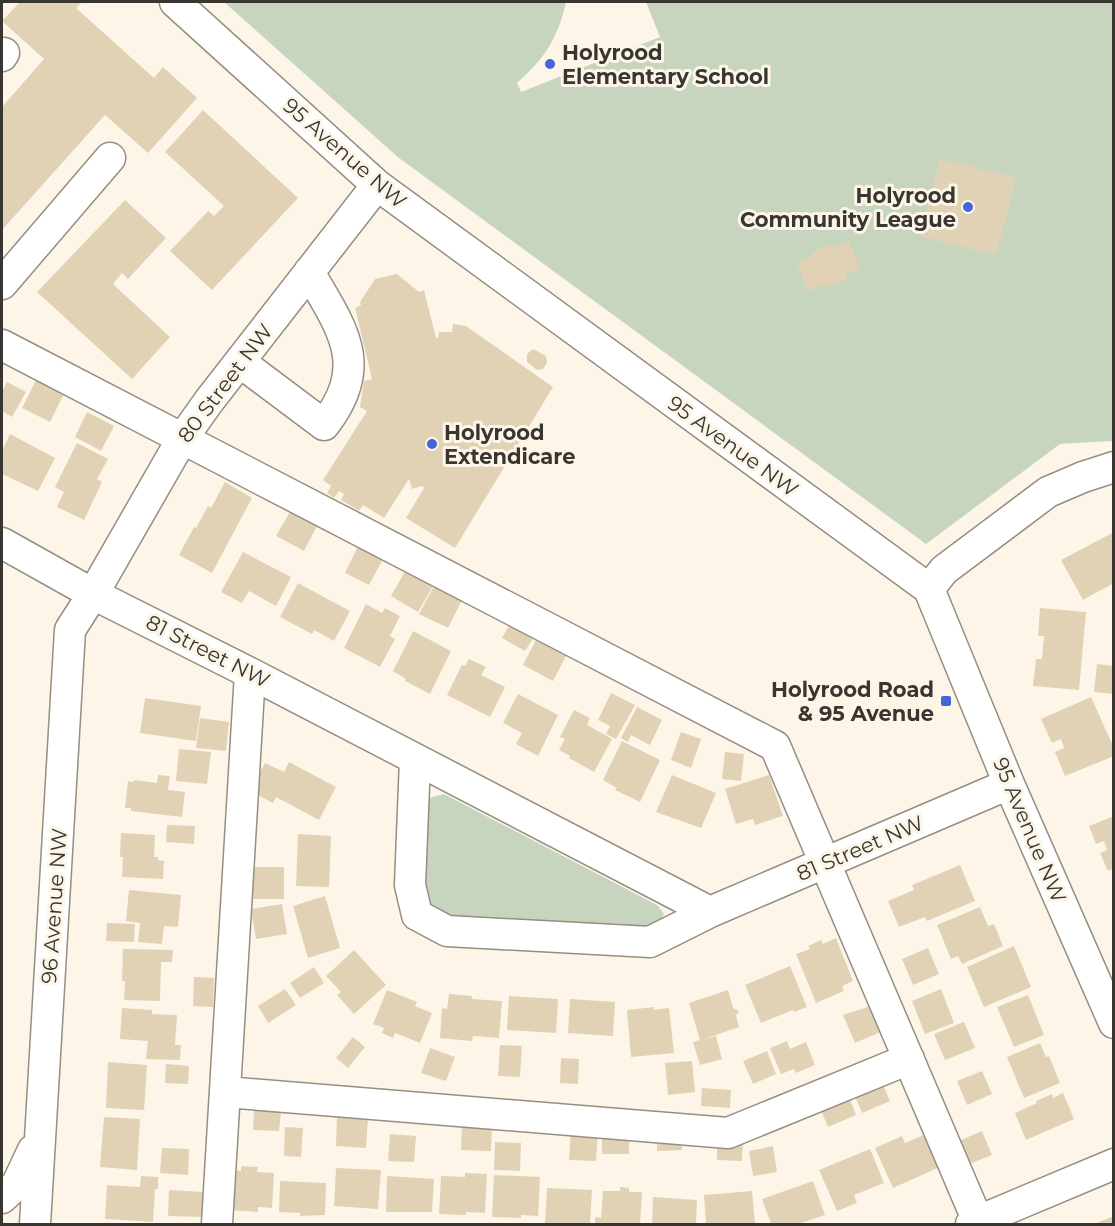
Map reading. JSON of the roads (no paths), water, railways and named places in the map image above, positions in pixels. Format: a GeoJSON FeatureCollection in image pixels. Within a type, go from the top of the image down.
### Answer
{"type":"FeatureCollection","features":[{"type":"Feature","properties":{"kind":"street","name":"95 Avenue NW"},"geometry":{"type":"LineString","coordinates":[[175,2],[377,185],[928,589],[1009,784],[1113,1023]]}},
{"type":"Feature","properties":{"kind":"street"},"geometry":{"type":"LineString","coordinates":[[2,284],[110,158]]}},
{"type":"Feature","properties":{"kind":"street","name":"80 Street NW"},"geometry":{"type":"LineString","coordinates":[[93,594],[182,439],[377,185]]}},
{"type":"Feature","properties":{"kind":"street"},"geometry":{"type":"LineString","coordinates":[[240,362],[324,425],[336,409],[350,374],[349,351],[341,329],[309,272]]}},
{"type":"Feature","properties":{"kind":"street"},"geometry":{"type":"LineString","coordinates":[[2,345],[775,746],[909,1059],[976,1224],[1113,1164]]}},
{"type":"Feature","properties":{"kind":"street"},"geometry":{"type":"LineString","coordinates":[[928,589],[944,570],[1048,492],[1113,467]]}},
{"type":"Feature","properties":{"kind":"street","name":"81 Street NW"},"geometry":{"type":"LineString","coordinates":[[2,543],[93,594],[710,912]]}},
{"type":"Feature","properties":{"kind":"street","name":"96 Avenue NW"},"geometry":{"type":"LineString","coordinates":[[35,1224],[70,630],[93,594]]}},
{"type":"Feature","properties":{"kind":"street"},"geometry":{"type":"LineString","coordinates":[[217,1224],[250,673]]}},
{"type":"Feature","properties":{"kind":"street","name":"81 Street NW"},"geometry":{"type":"LineString","coordinates":[[415,760],[410,885],[417,915],[447,930],[650,942],[710,912],[1009,784]]}},
{"type":"Feature","properties":{"kind":"street"},"geometry":{"type":"LineString","coordinates":[[225,1092],[728,1133],[909,1059]]}},
{"type":"Feature","properties":{"kind":"street"},"geometry":{"type":"LineString","coordinates":[[2,1198],[17,1185],[39,1136]]}},
{"type":"Feature","properties":{"kind":"place","name":"Holyrood Elementary School"},"geometry":{"type":"Point","coordinates":[550,64]}},
{"type":"Feature","properties":{"kind":"place","name":"Holyrood Community League"},"geometry":{"type":"Point","coordinates":[968,207]}},
{"type":"Feature","properties":{"kind":"place","name":"Holyrood Extendicare"},"geometry":{"type":"Point","coordinates":[432,444]}},
{"type":"Feature","properties":{"kind":"place","name":"Holyrood Road & 95 Avenue"},"geometry":{"type":"Point","coordinates":[946,701]}}]}
